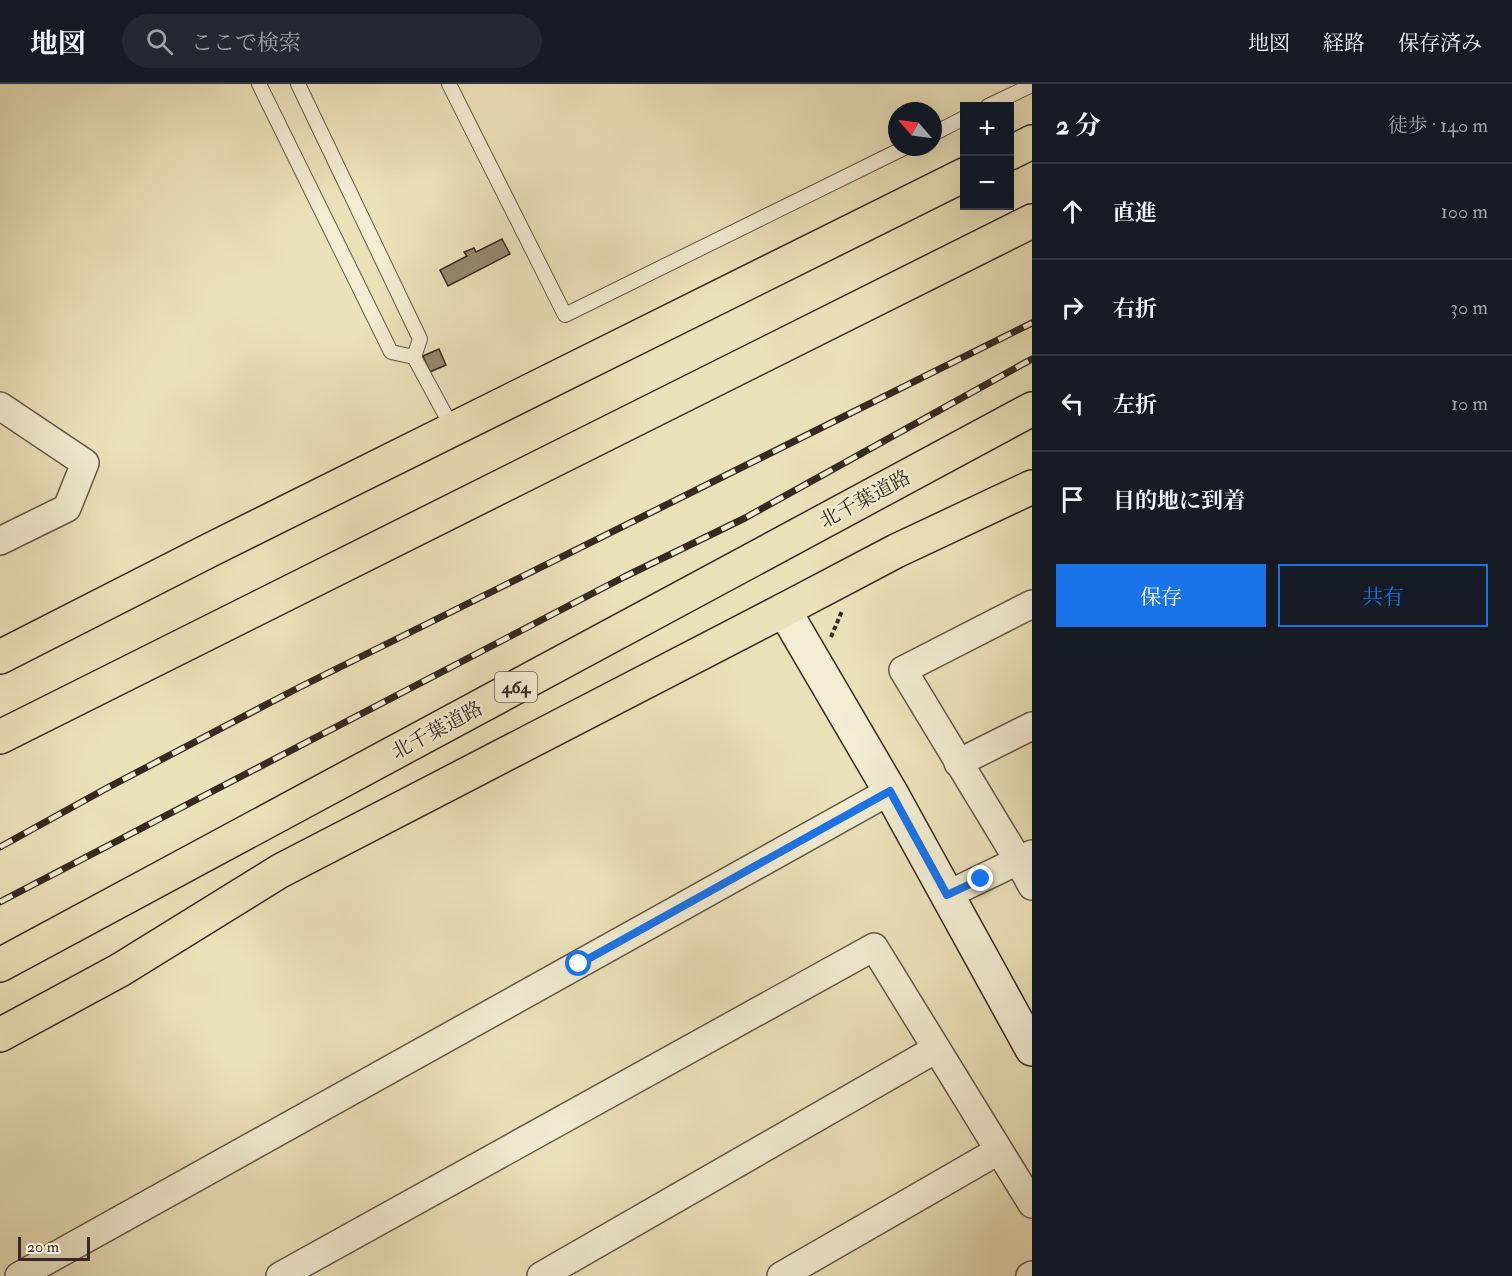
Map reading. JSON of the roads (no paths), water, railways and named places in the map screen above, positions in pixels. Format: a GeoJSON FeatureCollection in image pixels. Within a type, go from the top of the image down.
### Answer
{"type":"FeatureCollection","features":[{"type":"Feature","properties":{"kind":"highway"},"geometry":{"type":"LineString","coordinates":[[1014,151],[1032,142]]}},
{"type":"Feature","properties":{"kind":"highway"},"geometry":{"type":"LineString","coordinates":[[0,657],[960,177]]}},
{"type":"Feature","properties":{"kind":"highway"},"geometry":{"type":"LineString","coordinates":[[0,736],[1032,220]]}},
{"type":"Feature","properties":{"kind":"highway","name":"北千葉道路"},"geometry":{"type":"LineString","coordinates":[[0,965],[1032,410]]}},
{"type":"Feature","properties":{"kind":"highway"},"geometry":{"type":"LineString","coordinates":[[0,1035],[120,970],[280,871],[896,551],[1032,487]]}},
{"type":"Feature","properties":{"kind":"street"},"geometry":{"type":"LineString","coordinates":[[0,406],[85,463],[67,508],[0,541]]}},
{"type":"Feature","properties":{"kind":"street"},"geometry":{"type":"LineString","coordinates":[[1032,604],[903,670],[958,763],[1025,857],[1032,886]]}},
{"type":"Feature","properties":{"kind":"street"},"geometry":{"type":"LineString","coordinates":[[784,610],[890,791],[1032,1049]]}},
{"type":"Feature","properties":{"kind":"street"},"geometry":{"type":"LineString","coordinates":[[958,763],[1032,726]]}},
{"type":"Feature","properties":{"kind":"street"},"geometry":{"type":"LineString","coordinates":[[20,1276],[890,791]]}},
{"type":"Feature","properties":{"kind":"street"},"geometry":{"type":"LineString","coordinates":[[947,895],[1025,857]]}},
{"type":"Feature","properties":{"kind":"street"},"geometry":{"type":"LineString","coordinates":[[297,1272],[874,946],[998,1151],[1029,1193]]}},
{"type":"Feature","properties":{"kind":"street"},"geometry":{"type":"LineString","coordinates":[[541,1276],[936,1049]]}},
{"type":"Feature","properties":{"kind":"street"},"geometry":{"type":"LineString","coordinates":[[781,1276],[998,1151]]}},
{"type":"Feature","properties":{"kind":"lane"},"geometry":{"type":"LineString","coordinates":[[259,84],[391,352],[414,357]]}},
{"type":"Feature","properties":{"kind":"lane"},"geometry":{"type":"LineString","coordinates":[[298,84],[420,339],[414,357],[453,429]]}},
{"type":"Feature","properties":{"kind":"lane"},"geometry":{"type":"LineString","coordinates":[[449,84],[565,315],[888,156]]}},
{"type":"Feature","properties":{"kind":"lane"},"geometry":{"type":"LineString","coordinates":[[996,102],[1032,85]]}},
{"type":"Feature","properties":{"kind":"lane"},"geometry":{"type":"LineString","coordinates":[[942,129],[960,120]]}},
{"type":"Feature","properties":{"kind":"railway"},"geometry":{"type":"LineString","coordinates":[[0,847],[300,687],[1032,323]]}},
{"type":"Feature","properties":{"kind":"railway"},"geometry":{"type":"LineString","coordinates":[[0,902],[624,577],[745,518],[1032,359]]}}]}
